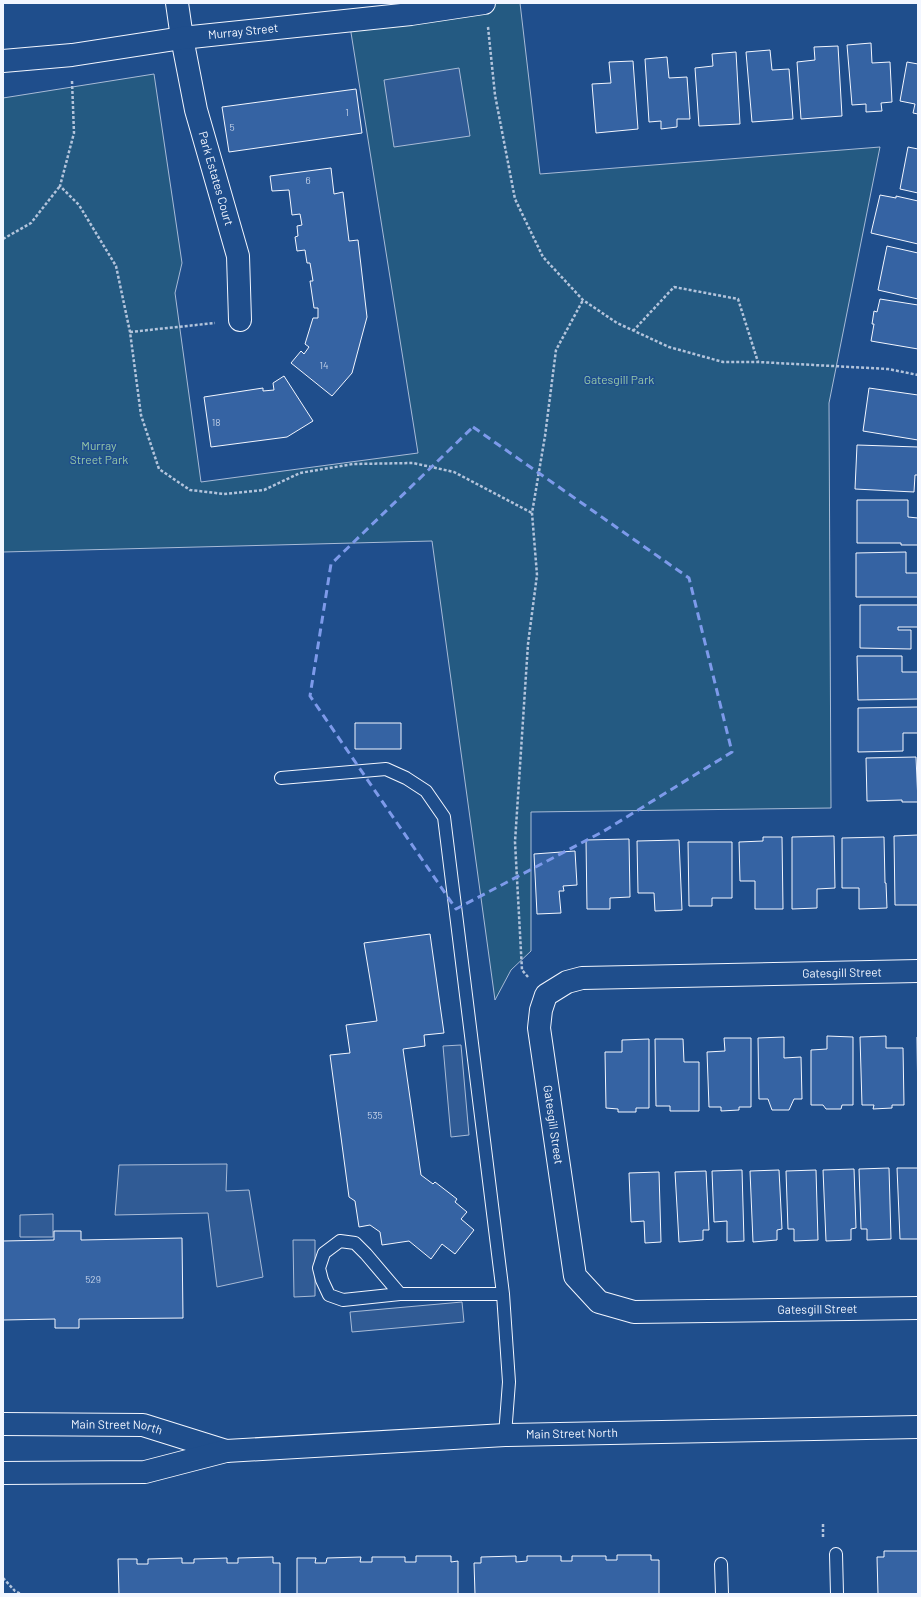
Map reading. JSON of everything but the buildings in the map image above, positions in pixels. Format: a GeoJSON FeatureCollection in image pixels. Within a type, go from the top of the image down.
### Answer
{"type":"FeatureCollection","features":[{"type":"Feature","properties":{"kind":"street","name":"Park Estates Court"},"geometry":{"type":"LineString","coordinates":[[177,3],[196,110],[238,256],[240,320]]}},
{"type":"Feature","properties":{"kind":"street","name":"Murray Street"},"geometry":{"type":"LineString","coordinates":[[3,61],[72,55],[182,38],[411,14],[484,3]]}},
{"type":"Feature","properties":{"kind":"street","name":"Gatesgill Street"},"geometry":{"type":"LineString","coordinates":[[918,971],[582,978],[567,982],[546,995],[541,1010],[538,1028],[575,1276],[599,1302],[634,1312],[918,1308]]}},
{"type":"Feature","properties":{"kind":"street","name":"Main Street North"},"geometry":{"type":"LineString","coordinates":[[3,1424],[143,1425],[226,1451]]}},
{"type":"Feature","properties":{"kind":"street","name":"Main Street North"},"geometry":{"type":"LineString","coordinates":[[3,1473],[145,1472],[226,1451],[505,1435],[918,1427]]}},
{"type":"Feature","properties":{"kind":"lane"},"geometry":{"type":"LineString","coordinates":[[281,778],[386,769],[406,778],[426,791],[444,817],[503,1294],[509,1382],[505,1435]]}},
{"type":"Feature","properties":{"kind":"lane"},"geometry":{"type":"LineString","coordinates":[[400,1294],[355,1243],[340,1241],[324,1253],[319,1268],[322,1280],[329,1295],[343,1300],[400,1294],[503,1294]]}},
{"type":"Feature","properties":{"kind":"lane"},"geometry":{"type":"LineString","coordinates":[[836,1554],[837,1594]]}},
{"type":"Feature","properties":{"kind":"lane"},"geometry":{"type":"LineString","coordinates":[[721,1564],[722,1594]]}},
{"type":"Feature","properties":{"kind":"path"},"geometry":{"type":"LineString","coordinates":[[488,26],[494,95],[515,199],[542,257],[583,300],[617,323],[669,347],[723,362],[758,362],[888,369],[918,375]]}},
{"type":"Feature","properties":{"kind":"path"},"geometry":{"type":"LineString","coordinates":[[3,239],[31,223],[60,186],[74,133],[72,55]]}},
{"type":"Feature","properties":{"kind":"path"},"geometry":{"type":"LineString","coordinates":[[60,186],[79,205],[116,266],[130,332],[141,415],[160,469],[190,490],[224,494],[264,490],[300,473],[353,464],[413,463],[454,472],[532,513]]}},
{"type":"Feature","properties":{"kind":"path"},"geometry":{"type":"LineString","coordinates":[[633,331],[674,286],[738,299],[758,362]]}},
{"type":"Feature","properties":{"kind":"path"},"geometry":{"type":"LineString","coordinates":[[546,995],[522,970],[515,842],[528,644],[537,575],[532,513],[545,436],[556,350],[583,300]]}},
{"type":"Feature","properties":{"kind":"path"},"geometry":{"type":"LineString","coordinates":[[130,332],[240,320]]}},
{"type":"Feature","properties":{"kind":"path"},"geometry":{"type":"LineString","coordinates":[[823,1524],[824,1541]]}},
{"type":"Feature","properties":{"kind":"path"},"geometry":{"type":"LineString","coordinates":[[3,1578],[15,1591],[21,1594]]}},
{"type":"Feature","properties":{"kind":"highlighted area"},"geometry":{"type":"Polygon","coordinates":[[[473,427],[689,578],[732,752],[604,831],[456,909],[310,696],[331,564],[473,427]]]}},
{"type":"Feature","properties":{"kind":"green space","name":"Gatesgill Park"},"geometry":{"type":"Polygon","coordinates":[[[484,3],[520,3],[540,174],[880,147],[829,403],[831,808],[531,812],[531,951],[511,970],[495,1000],[432,541],[3,552],[3,98],[154,74],[182,263],[175,293],[201,482],[418,453],[349,20],[484,3]]]}},
{"type":"Feature","properties":{"kind":"shaded area"},"geometry":{"type":"Polygon","coordinates":[[[459,68],[470,136],[394,147],[384,80],[459,68]]]}},
{"type":"Feature","properties":{"kind":"shaded area"},"geometry":{"type":"Polygon","coordinates":[[[461,1045],[469,1135],[451,1137],[443,1046],[461,1045]]]}},
{"type":"Feature","properties":{"kind":"shaded area"},"geometry":{"type":"Polygon","coordinates":[[[227,1164],[226,1191],[249,1190],[263,1277],[217,1287],[208,1213],[115,1215],[119,1165],[227,1164]]]}},
{"type":"Feature","properties":{"kind":"shaded area"},"geometry":{"type":"Polygon","coordinates":[[[53,1214],[53,1237],[20,1237],[20,1215],[53,1214]]]}},
{"type":"Feature","properties":{"kind":"shaded area"},"geometry":{"type":"Polygon","coordinates":[[[293,1240],[315,1240],[315,1296],[294,1297],[293,1240]]]}},
{"type":"Feature","properties":{"kind":"shaded area"},"geometry":{"type":"Polygon","coordinates":[[[462,1302],[464,1322],[352,1332],[350,1312],[462,1302]]]}},
{"type":"Feature","properties":{"kind":"park label","name":"Murray Street Park"},"geometry":{"type":"Point","coordinates":[99,453]}}]}
